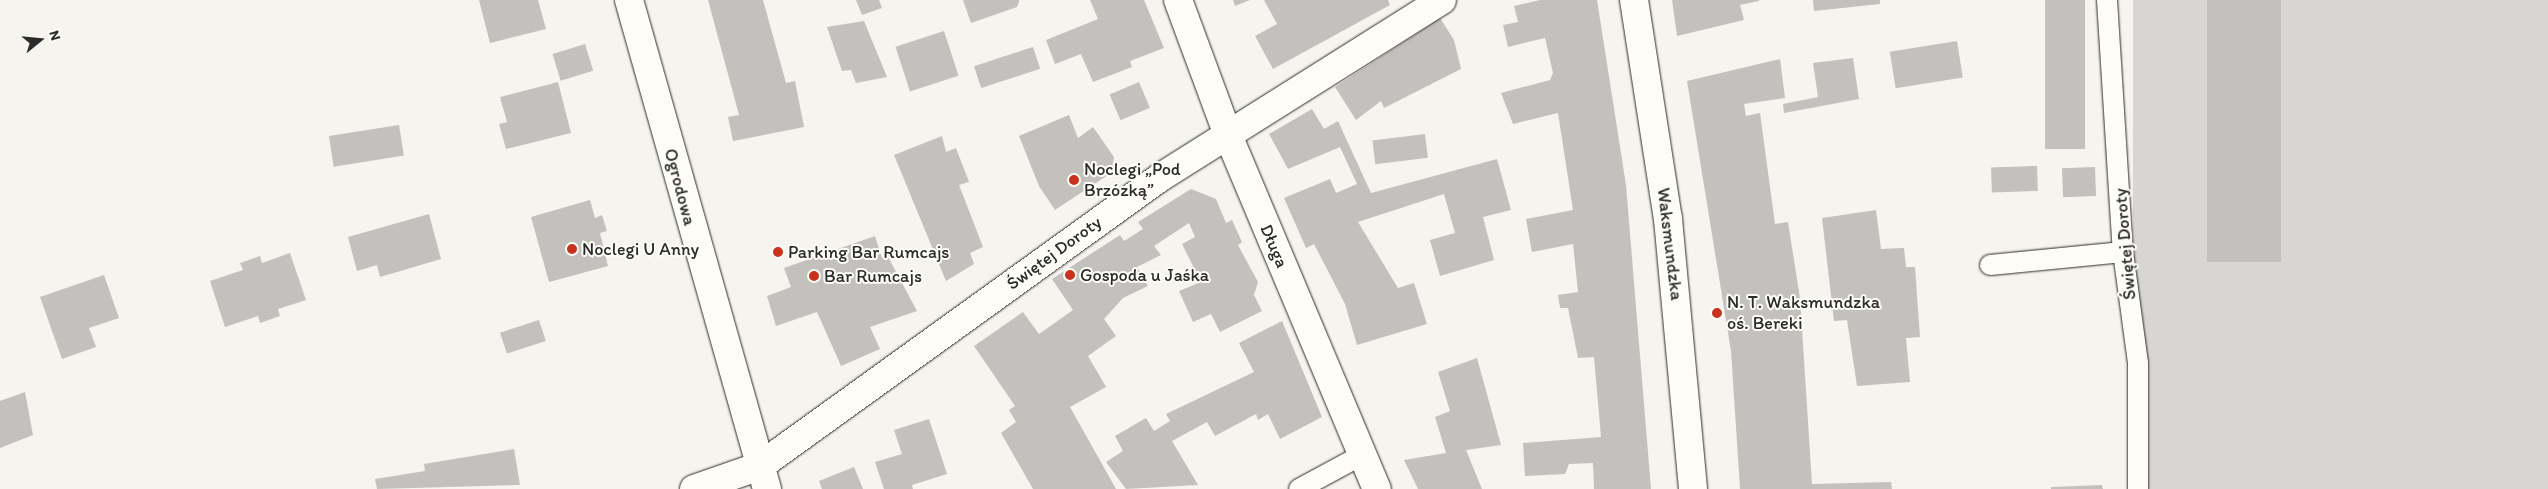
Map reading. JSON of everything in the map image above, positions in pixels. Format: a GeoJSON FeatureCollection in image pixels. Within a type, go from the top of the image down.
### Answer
{"type":"FeatureCollection","features":[{"type":"Feature","properties":{"kind":"street","name":"Ogrodowa"},"geometry":{"type":"LineString","coordinates":[[629,0],[764,478]]}},
{"type":"Feature","properties":{"kind":"street","name":"Długa"},"geometry":{"type":"LineString","coordinates":[[1178,0],[1228,135],[1377,489]]}},
{"type":"Feature","properties":{"kind":"street","name":"Świętej Doroty"},"geometry":{"type":"LineString","coordinates":[[694,489],[764,478],[1161,177],[1442,0]]}},
{"type":"Feature","properties":{"kind":"street","name":"Waksmundzka"},"geometry":{"type":"LineString","coordinates":[[1634,0],[1669,229],[1693,489]]}},
{"type":"Feature","properties":{"kind":"lane","name":"Świętej Doroty"},"geometry":{"type":"LineString","coordinates":[[2107,0],[2123,252],[2138,363],[2138,489]]}},
{"type":"Feature","properties":{"kind":"lane"},"geometry":{"type":"LineString","coordinates":[[1990,266],[2123,252]]}},
{"type":"Feature","properties":{"kind":"lane"},"geometry":{"type":"LineString","coordinates":[[1299,489],[1362,455]]}},
{"type":"Feature","properties":{"kind":"shaded area"},"geometry":{"type":"Polygon","coordinates":[[[2133,0],[2548,0],[2548,489],[2133,489],[2133,0]]]}},
{"type":"Feature","properties":{"kind":"building"},"geometry":{"type":"Polygon","coordinates":[[[479,0],[538,0],[546,29],[490,43],[479,0]]]}},
{"type":"Feature","properties":{"kind":"building"},"geometry":{"type":"Polygon","coordinates":[[[708,0],[763,0],[786,83],[795,81],[804,127],[733,141],[728,117],[739,115],[708,0]]]}},
{"type":"Feature","properties":{"kind":"building"},"geometry":{"type":"Polygon","coordinates":[[[856,0],[879,0],[882,8],[862,15],[856,0]]]}},
{"type":"Feature","properties":{"kind":"building"},"geometry":{"type":"Polygon","coordinates":[[[963,0],[1019,0],[1019,2],[1017,7],[971,23],[963,0]]]}},
{"type":"Feature","properties":{"kind":"building"},"geometry":{"type":"Polygon","coordinates":[[[1090,0],[1144,0],[1164,48],[1130,61],[1132,67],[1093,82],[1081,54],[1055,64],[1046,40],[1098,19],[1090,0]]]}},
{"type":"Feature","properties":{"kind":"building"},"geometry":{"type":"Polygon","coordinates":[[[1233,0],[1250,0],[1235,6],[1233,0]]]}},
{"type":"Feature","properties":{"kind":"building"},"geometry":{"type":"Polygon","coordinates":[[[1264,0],[1388,0],[1390,5],[1273,69],[1255,36],[1277,24],[1264,0]]]}},
{"type":"Feature","properties":{"kind":"building"},"geometry":{"type":"Polygon","coordinates":[[[1540,0],[1597,0],[1626,185],[1651,489],[1594,489],[1593,463],[1569,464],[1565,474],[1525,476],[1523,443],[1601,437],[1594,357],[1578,358],[1568,308],[1560,308],[1558,295],[1578,292],[1573,244],[1532,252],[1526,219],[1573,210],[1558,113],[1513,124],[1501,93],[1550,80],[1553,73],[1545,38],[1508,47],[1503,25],[1518,22],[1514,6],[1540,0]]]}},
{"type":"Feature","properties":{"kind":"building"},"geometry":{"type":"Polygon","coordinates":[[[1672,0],[1759,1],[1740,5],[1744,20],[1677,36],[1672,0]]]}},
{"type":"Feature","properties":{"kind":"building"},"geometry":{"type":"Polygon","coordinates":[[[1813,0],[1880,0],[1880,4],[1814,11],[1813,0]]]}},
{"type":"Feature","properties":{"kind":"building"},"geometry":{"type":"Polygon","coordinates":[[[2045,0],[2085,0],[2085,149],[2045,149],[2045,0]]]}},
{"type":"Feature","properties":{"kind":"building"},"geometry":{"type":"Polygon","coordinates":[[[2207,0],[2281,0],[2281,262],[2207,262],[2207,0]]]}},
{"type":"Feature","properties":{"kind":"building"},"geometry":{"type":"Polygon","coordinates":[[[1440,18],[1454,40],[1461,69],[1384,108],[1381,101],[1356,120],[1335,87],[1440,18]]]}},
{"type":"Feature","properties":{"kind":"building"},"geometry":{"type":"Polygon","coordinates":[[[864,21],[887,77],[856,83],[851,70],[842,71],[827,27],[864,21]]]}},
{"type":"Feature","properties":{"kind":"building"},"geometry":{"type":"Polygon","coordinates":[[[944,31],[959,76],[910,91],[895,47],[944,31]]]}},
{"type":"Feature","properties":{"kind":"building"},"geometry":{"type":"Polygon","coordinates":[[[1957,41],[1963,78],[1896,88],[1890,52],[1957,41]]]}},
{"type":"Feature","properties":{"kind":"building"},"geometry":{"type":"Polygon","coordinates":[[[585,44],[593,71],[561,81],[552,54],[585,44]]]}},
{"type":"Feature","properties":{"kind":"building"},"geometry":{"type":"Polygon","coordinates":[[[1033,47],[1040,69],[981,88],[974,66],[1033,47]]]}},
{"type":"Feature","properties":{"kind":"building"},"geometry":{"type":"Polygon","coordinates":[[[1853,58],[1859,99],[1784,113],[1783,104],[1818,97],[1813,63],[1853,58]]]}},
{"type":"Feature","properties":{"kind":"building"},"geometry":{"type":"Polygon","coordinates":[[[1780,59],[1785,98],[1744,104],[1746,116],[1760,113],[1775,224],[1788,222],[1800,298],[1812,484],[1891,482],[1892,489],[1740,489],[1731,351],[1687,81],[1780,59]]]}},
{"type":"Feature","properties":{"kind":"building"},"geometry":{"type":"Polygon","coordinates":[[[558,82],[571,133],[506,149],[499,124],[507,122],[500,97],[558,82]]]}},
{"type":"Feature","properties":{"kind":"building"},"geometry":{"type":"Polygon","coordinates":[[[1139,82],[1150,108],[1120,120],[1110,95],[1139,82]]]}},
{"type":"Feature","properties":{"kind":"building"},"geometry":{"type":"Polygon","coordinates":[[[1312,109],[1324,129],[1338,121],[1371,193],[1497,159],[1511,210],[1483,217],[1494,260],[1440,276],[1430,240],[1455,233],[1444,194],[1358,222],[1398,288],[1414,283],[1427,324],[1357,345],[1345,304],[1314,244],[1306,248],[1284,198],[1330,179],[1336,193],[1357,184],[1340,147],[1288,169],[1269,134],[1312,109]]]}},
{"type":"Feature","properties":{"kind":"building"},"geometry":{"type":"Polygon","coordinates":[[[1069,115],[1078,138],[1093,127],[1114,157],[1111,173],[1055,210],[1039,186],[1019,136],[1069,115]]]}},
{"type":"Feature","properties":{"kind":"building"},"geometry":{"type":"Polygon","coordinates":[[[399,125],[404,156],[334,167],[329,136],[399,125]]]}},
{"type":"Feature","properties":{"kind":"building"},"geometry":{"type":"Polygon","coordinates":[[[1425,134],[1428,158],[1375,164],[1372,140],[1425,134]]]}},
{"type":"Feature","properties":{"kind":"building"},"geometry":{"type":"Polygon","coordinates":[[[942,136],[946,152],[956,148],[969,182],[959,185],[983,247],[970,253],[974,264],[946,281],[894,155],[942,136]]]}},
{"type":"Feature","properties":{"kind":"building"},"geometry":{"type":"Polygon","coordinates":[[[2037,166],[2038,191],[1992,193],[1991,168],[2037,166]]]}},
{"type":"Feature","properties":{"kind":"building"},"geometry":{"type":"Polygon","coordinates":[[[2095,167],[2096,196],[2063,197],[2062,168],[2095,167]]]}},
{"type":"Feature","properties":{"kind":"building"},"geometry":{"type":"Polygon","coordinates":[[[1191,189],[1216,199],[1226,223],[1232,220],[1242,242],[1238,245],[1258,282],[1254,295],[1262,311],[1220,332],[1211,314],[1193,322],[1179,291],[1201,282],[1182,244],[1195,237],[1189,223],[1154,246],[1161,255],[1137,267],[1148,286],[1123,298],[1104,319],[1116,336],[1088,356],[1106,387],[1070,407],[1116,489],[1033,489],[1001,433],[1016,422],[1009,410],[1015,406],[974,346],[1023,312],[1039,334],[1073,310],[1052,279],[1120,235],[1124,241],[1143,229],[1138,222],[1191,189]]]}},
{"type":"Feature","properties":{"kind":"building","name":"Noclegi U Anny"},"geometry":{"type":"Polygon","coordinates":[[[590,200],[595,218],[602,215],[607,231],[600,233],[608,266],[549,282],[531,217],[590,200]]]}},
{"type":"Feature","properties":{"kind":"building"},"geometry":{"type":"Polygon","coordinates":[[[1876,210],[1881,249],[1904,248],[1906,267],[1915,267],[1920,337],[1906,338],[1910,382],[1857,386],[1847,320],[1834,321],[1822,218],[1876,210]]]}},
{"type":"Feature","properties":{"kind":"building"},"geometry":{"type":"Polygon","coordinates":[[[429,214],[441,259],[380,277],[377,265],[357,271],[348,237],[429,214]]]}},
{"type":"Feature","properties":{"kind":"building"},"geometry":{"type":"Polygon","coordinates":[[[875,236],[882,258],[887,255],[917,311],[870,327],[880,349],[841,366],[817,312],[776,326],[767,296],[791,287],[784,268],[875,236]]]}},
{"type":"Feature","properties":{"kind":"building"},"geometry":{"type":"Polygon","coordinates":[[[290,253],[306,300],[278,309],[280,316],[260,323],[258,316],[225,327],[210,281],[243,270],[240,263],[260,256],[262,263],[290,253]]]}},
{"type":"Feature","properties":{"kind":"building"},"geometry":{"type":"Polygon","coordinates":[[[104,275],[119,318],[89,328],[96,347],[62,359],[40,297],[104,275]]]}},
{"type":"Feature","properties":{"kind":"building"},"geometry":{"type":"Polygon","coordinates":[[[539,320],[546,341],[507,354],[500,333],[539,320]]]}},
{"type":"Feature","properties":{"kind":"building"},"geometry":{"type":"Polygon","coordinates":[[[1282,321],[1322,417],[1280,439],[1268,414],[1258,420],[1256,414],[1215,436],[1207,422],[1172,441],[1198,485],[1126,489],[1106,462],[1123,451],[1115,436],[1146,418],[1154,431],[1170,421],[1166,414],[1254,372],[1239,343],[1282,321]]]}},
{"type":"Feature","properties":{"kind":"building"},"geometry":{"type":"Polygon","coordinates":[[[1477,358],[1501,445],[1466,450],[1482,489],[1418,489],[1404,460],[1446,453],[1435,417],[1450,411],[1438,372],[1477,358]]]}},
{"type":"Feature","properties":{"kind":"building"},"geometry":{"type":"Polygon","coordinates":[[[25,392],[33,435],[0,448],[0,401],[25,392]]]}},
{"type":"Feature","properties":{"kind":"building"},"geometry":{"type":"Polygon","coordinates":[[[929,419],[947,474],[912,485],[913,489],[884,489],[875,462],[902,454],[894,430],[929,419]]]}},
{"type":"Feature","properties":{"kind":"building"},"geometry":{"type":"Polygon","coordinates":[[[514,449],[520,485],[377,489],[375,479],[425,471],[424,464],[514,449]]]}},
{"type":"Feature","properties":{"kind":"building"},"geometry":{"type":"Polygon","coordinates":[[[854,467],[863,489],[822,489],[819,481],[854,467]]]}},
{"type":"Feature","properties":{"kind":"building"},"geometry":{"type":"Polygon","coordinates":[[[2102,485],[2103,489],[2051,489],[2051,487],[2102,485]]]}},
{"type":"Feature","properties":{"kind":"place","name":"Noclegi „Pod Brzózką”"},"geometry":{"type":"Point","coordinates":[1074,180]}},
{"type":"Feature","properties":{"kind":"place","name":"Noclegi U Anny"},"geometry":{"type":"Point","coordinates":[572,249]}},
{"type":"Feature","properties":{"kind":"place","name":"Parking Bar Rumcajs"},"geometry":{"type":"Point","coordinates":[778,252]}},
{"type":"Feature","properties":{"kind":"place","name":"Gospoda u Jaśka"},"geometry":{"type":"Point","coordinates":[1070,275]}},
{"type":"Feature","properties":{"kind":"place","name":"Bar Rumcajs"},"geometry":{"type":"Point","coordinates":[814,276]}},
{"type":"Feature","properties":{"kind":"place","name":"N. T. Waksmundzka oś. Bereki"},"geometry":{"type":"Point","coordinates":[1717,313]}}]}
